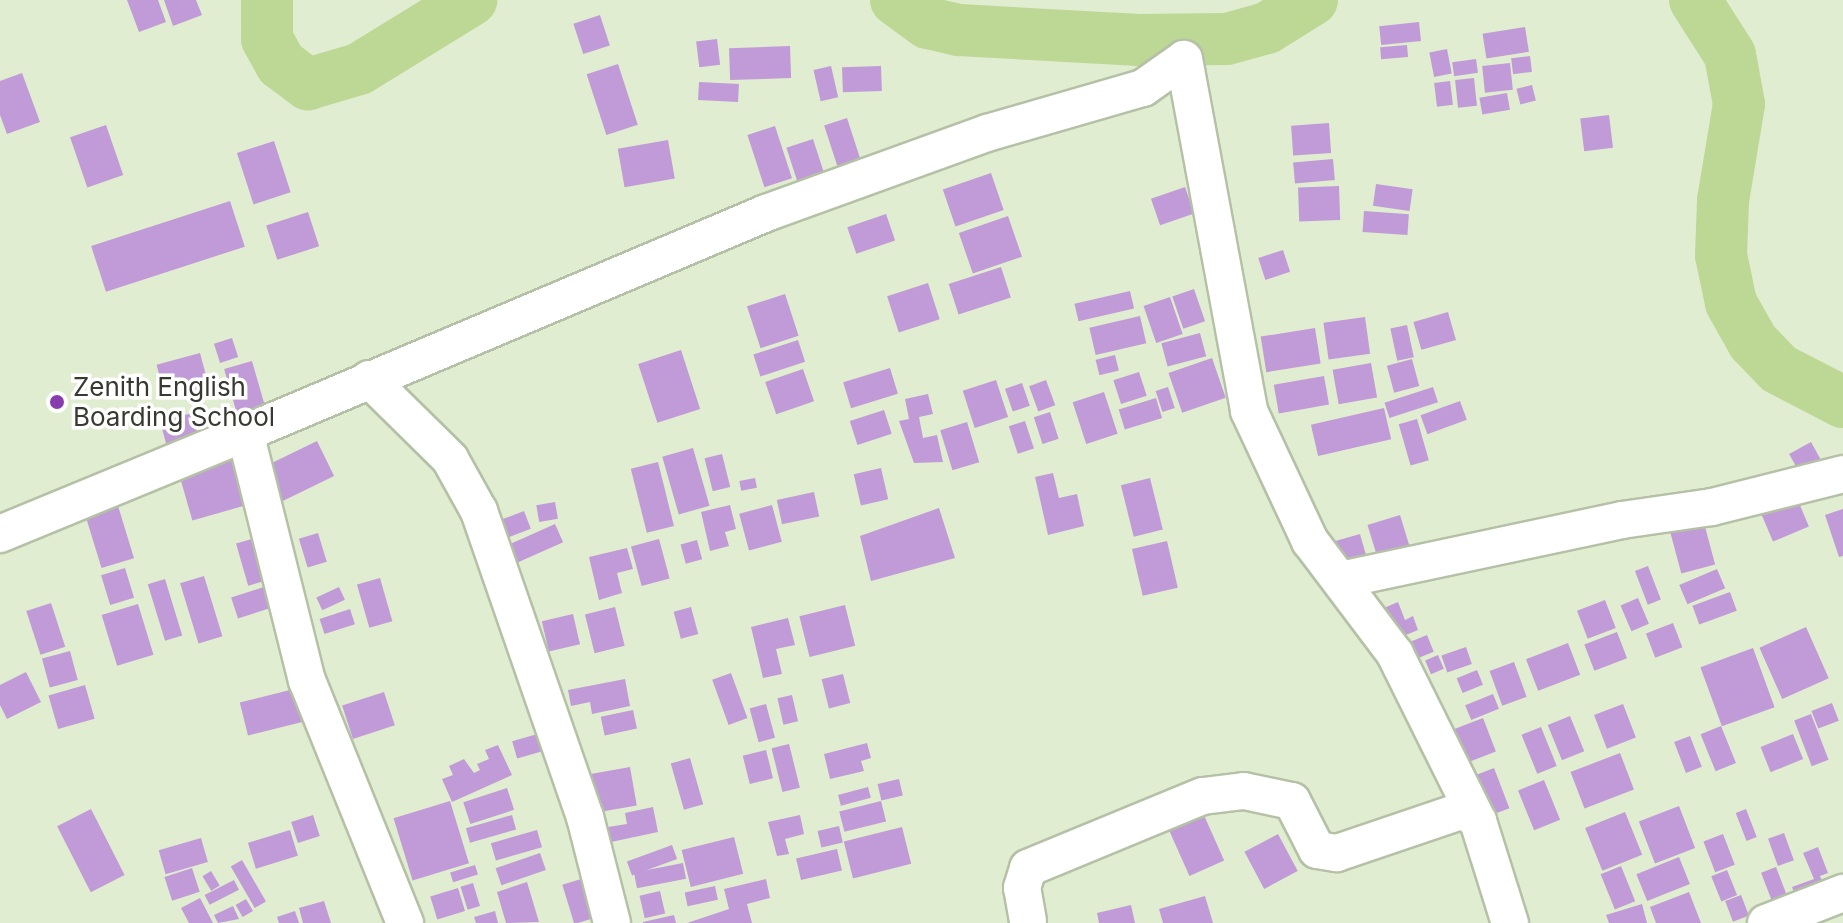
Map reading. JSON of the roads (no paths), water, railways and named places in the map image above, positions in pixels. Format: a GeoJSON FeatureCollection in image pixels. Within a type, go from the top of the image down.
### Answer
{"type":"FeatureCollection","features":[{"type":"Feature","properties":{"kind":"street"},"geometry":{"type":"LineString","coordinates":[[0,534],[766,213],[987,133],[1143,88],[1184,59],[1249,411],[1310,541],[1395,654],[1478,821],[1510,923]]}},
{"type":"Feature","properties":{"kind":"street"},"geometry":{"type":"LineString","coordinates":[[369,379],[450,459],[479,511],[585,817],[612,923]]}},
{"type":"Feature","properties":{"kind":"street"},"geometry":{"type":"LineString","coordinates":[[250,431],[248,445],[307,681],[405,923]]}},
{"type":"Feature","properties":{"kind":"street"},"geometry":{"type":"LineString","coordinates":[[1340,580],[1622,520],[1712,507],[1843,474]]}},
{"type":"Feature","properties":{"kind":"street"},"geometry":{"type":"LineString","coordinates":[[1028,921],[1022,888],[1028,868],[1203,796],[1244,791],[1292,801],[1317,850],[1337,853],[1464,810],[1478,821]]}},
{"type":"Feature","properties":{"kind":"street"},"geometry":{"type":"LineString","coordinates":[[1766,923],[1843,893]]}},
{"type":"Feature","properties":{"kind":"waterway"},"geometry":{"type":"LineString","coordinates":[[267,0],[267,39],[281,64],[308,84],[359,69],[471,0]]}},
{"type":"Feature","properties":{"kind":"waterway"},"geometry":{"type":"LineString","coordinates":[[896,0],[928,23],[959,30],[1139,40],[1227,39],[1267,28],[1312,0]]}},
{"type":"Feature","properties":{"kind":"waterway"},"geometry":{"type":"LineString","coordinates":[[1695,0],[1730,55],[1739,104],[1723,201],[1721,255],[1731,303],[1753,342],[1779,369],[1843,402]]}},
{"type":"Feature","properties":{"kind":"place","name":"Zenith English Boarding School"},"geometry":{"type":"Point","coordinates":[57,402]}}]}
